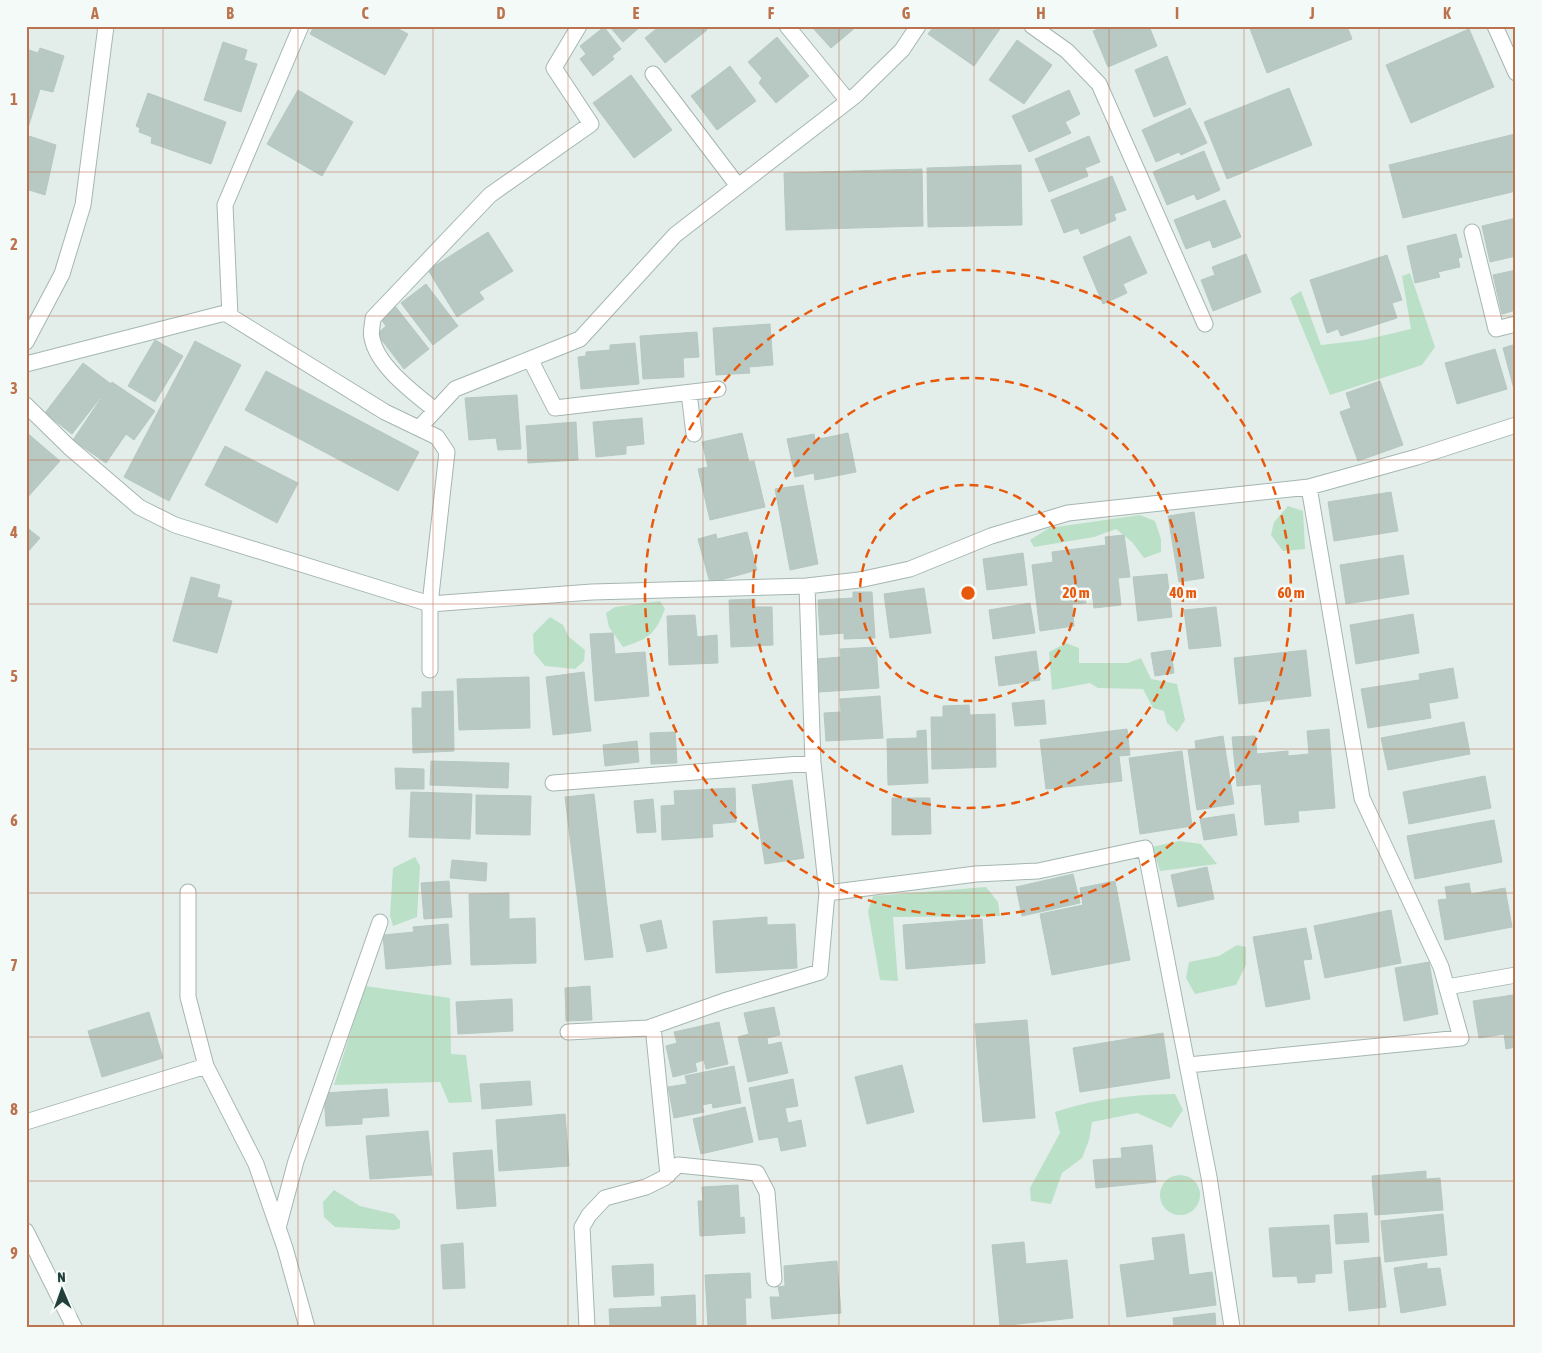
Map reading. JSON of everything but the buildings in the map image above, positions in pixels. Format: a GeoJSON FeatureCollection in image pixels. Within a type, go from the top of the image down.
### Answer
{"type":"FeatureCollection","features":[{"type":"Feature","properties":{"kind":"street"},"geometry":{"type":"LineString","coordinates":[[26,342],[62,274],[83,205],[106,26]]}},
{"type":"Feature","properties":{"kind":"street"},"geometry":{"type":"LineString","coordinates":[[230,316],[225,205],[301,26]]}},
{"type":"Feature","properties":{"kind":"street"},"geometry":{"type":"LineString","coordinates":[[435,410],[401,383],[379,354],[371,338],[373,318],[490,195],[591,124],[554,68],[579,26]]}},
{"type":"Feature","properties":{"kind":"street"},"geometry":{"type":"LineString","coordinates":[[787,26],[848,101]]}},
{"type":"Feature","properties":{"kind":"street"},"geometry":{"type":"LineString","coordinates":[[419,428],[455,389],[580,339],[675,235],[848,101],[902,50],[918,26]]}},
{"type":"Feature","properties":{"kind":"street"},"geometry":{"type":"LineString","coordinates":[[1032,26],[1067,51],[1099,84],[1205,324]]}},
{"type":"Feature","properties":{"kind":"street"},"geometry":{"type":"LineString","coordinates":[[1496,26],[1516,73]]}},
{"type":"Feature","properties":{"kind":"street"},"geometry":{"type":"LineString","coordinates":[[652,74],[738,186]]}},
{"type":"Feature","properties":{"kind":"street"},"geometry":{"type":"LineString","coordinates":[[1472,232],[1496,329],[1516,324]]}},
{"type":"Feature","properties":{"kind":"street"},"geometry":{"type":"LineString","coordinates":[[26,364],[225,313],[385,412],[438,437],[448,452],[430,604],[430,670]]}},
{"type":"Feature","properties":{"kind":"street"},"geometry":{"type":"LineString","coordinates":[[530,359],[555,408],[718,389]]}},
{"type":"Feature","properties":{"kind":"street"},"geometry":{"type":"LineString","coordinates":[[689,393],[694,434]]}},
{"type":"Feature","properties":{"kind":"street"},"geometry":{"type":"LineString","coordinates":[[26,405],[139,507],[175,525],[430,604],[592,592],[807,586],[859,580],[910,570],[991,536],[1068,513],[1309,488],[1516,425]]}},
{"type":"Feature","properties":{"kind":"street"},"geometry":{"type":"LineString","coordinates":[[1188,1065],[1461,1038],[1437,958],[1362,798],[1309,488]]}},
{"type":"Feature","properties":{"kind":"street"},"geometry":{"type":"LineString","coordinates":[[568,1032],[654,1026],[724,1001],[820,972],[827,892],[813,763],[807,586]]}},
{"type":"Feature","properties":{"kind":"street"},"geometry":{"type":"LineString","coordinates":[[553,783],[813,763]]}},
{"type":"Feature","properties":{"kind":"street"},"geometry":{"type":"LineString","coordinates":[[827,892],[976,874],[1038,871],[1145,848],[1209,1177],[1232,1327]]}},
{"type":"Feature","properties":{"kind":"street"},"geometry":{"type":"LineString","coordinates":[[188,892],[188,997],[206,1066],[256,1164],[278,1228],[307,1327]]}},
{"type":"Feature","properties":{"kind":"street"},"geometry":{"type":"LineString","coordinates":[[278,1228],[296,1161],[380,922]]}},
{"type":"Feature","properties":{"kind":"street"},"geometry":{"type":"LineString","coordinates":[[1447,987],[1516,975]]}},
{"type":"Feature","properties":{"kind":"street"},"geometry":{"type":"LineString","coordinates":[[654,1026],[668,1175]]}},
{"type":"Feature","properties":{"kind":"street"},"geometry":{"type":"LineString","coordinates":[[26,1122],[206,1066]]}},
{"type":"Feature","properties":{"kind":"street"},"geometry":{"type":"LineString","coordinates":[[587,1327],[582,1227],[589,1215],[605,1198],[646,1187],[668,1175],[678,1165],[756,1173],[767,1192],[774,1279]]}},
{"type":"Feature","properties":{"kind":"street"},"geometry":{"type":"LineString","coordinates":[[26,1232],[74,1327]]}},
{"type":"Feature","properties":{"kind":"green space"},"geometry":{"type":"Polygon","coordinates":[[[1410,273],[1435,347],[1422,365],[1330,395],[1290,298],[1301,291],[1321,345],[1364,340],[1411,329],[1402,276],[1410,273]]]}},
{"type":"Feature","properties":{"kind":"green space"},"geometry":{"type":"Polygon","coordinates":[[[1288,506],[1303,511],[1305,549],[1283,551],[1271,535],[1274,522],[1288,506]]]}},
{"type":"Feature","properties":{"kind":"green space"},"geometry":{"type":"Polygon","coordinates":[[[1140,515],[1155,521],[1161,539],[1161,552],[1144,558],[1132,542],[1116,529],[1094,537],[1034,547],[1030,540],[1049,528],[1140,515]]]}},
{"type":"Feature","properties":{"kind":"green space"},"geometry":{"type":"Polygon","coordinates":[[[660,601],[665,609],[658,625],[650,635],[623,647],[609,627],[606,613],[615,607],[660,601]]]}},
{"type":"Feature","properties":{"kind":"green space"},"geometry":{"type":"Polygon","coordinates":[[[550,617],[563,625],[569,637],[585,650],[584,661],[575,669],[545,666],[534,653],[533,634],[550,617]]]}},
{"type":"Feature","properties":{"kind":"green space"},"geometry":{"type":"Polygon","coordinates":[[[1066,643],[1079,648],[1079,663],[1128,663],[1141,658],[1151,679],[1177,684],[1185,720],[1177,732],[1167,723],[1164,711],[1153,708],[1143,689],[1098,688],[1090,683],[1052,690],[1049,652],[1066,643]]]}},
{"type":"Feature","properties":{"kind":"green space"},"geometry":{"type":"Polygon","coordinates":[[[1179,841],[1201,844],[1217,864],[1160,871],[1152,847],[1179,841]]]}},
{"type":"Feature","properties":{"kind":"green space"},"geometry":{"type":"Polygon","coordinates":[[[415,857],[420,866],[417,917],[393,926],[390,916],[393,868],[415,857]]]}},
{"type":"Feature","properties":{"kind":"green space"},"geometry":{"type":"Polygon","coordinates":[[[986,887],[998,902],[1000,916],[893,917],[898,981],[880,980],[868,911],[873,896],[986,887]]]}},
{"type":"Feature","properties":{"kind":"green space"},"geometry":{"type":"Polygon","coordinates":[[[1237,945],[1246,947],[1246,965],[1236,985],[1195,994],[1186,978],[1189,962],[1219,956],[1237,945]]]}},
{"type":"Feature","properties":{"kind":"green space"},"geometry":{"type":"Polygon","coordinates":[[[365,986],[450,998],[451,1054],[466,1055],[472,1102],[449,1103],[440,1082],[334,1085],[365,986]]]}},
{"type":"Feature","properties":{"kind":"green space"},"geometry":{"type":"Polygon","coordinates":[[[1175,1094],[1183,1110],[1171,1128],[1137,1113],[1092,1122],[1089,1140],[1082,1158],[1062,1173],[1051,1204],[1031,1201],[1030,1188],[1060,1133],[1055,1112],[1086,1103],[1114,1098],[1175,1094]]]}},
{"type":"Feature","properties":{"kind":"green space"},"geometry":{"type":"Polygon","coordinates":[[[1180,1175],[1194,1181],[1200,1195],[1194,1209],[1180,1215],[1166,1209],[1160,1195],[1166,1181],[1180,1175]]]}},
{"type":"Feature","properties":{"kind":"green space"},"geometry":{"type":"Polygon","coordinates":[[[334,1190],[360,1206],[394,1214],[400,1221],[400,1228],[395,1230],[335,1227],[324,1217],[323,1202],[334,1190]]]}}]}
